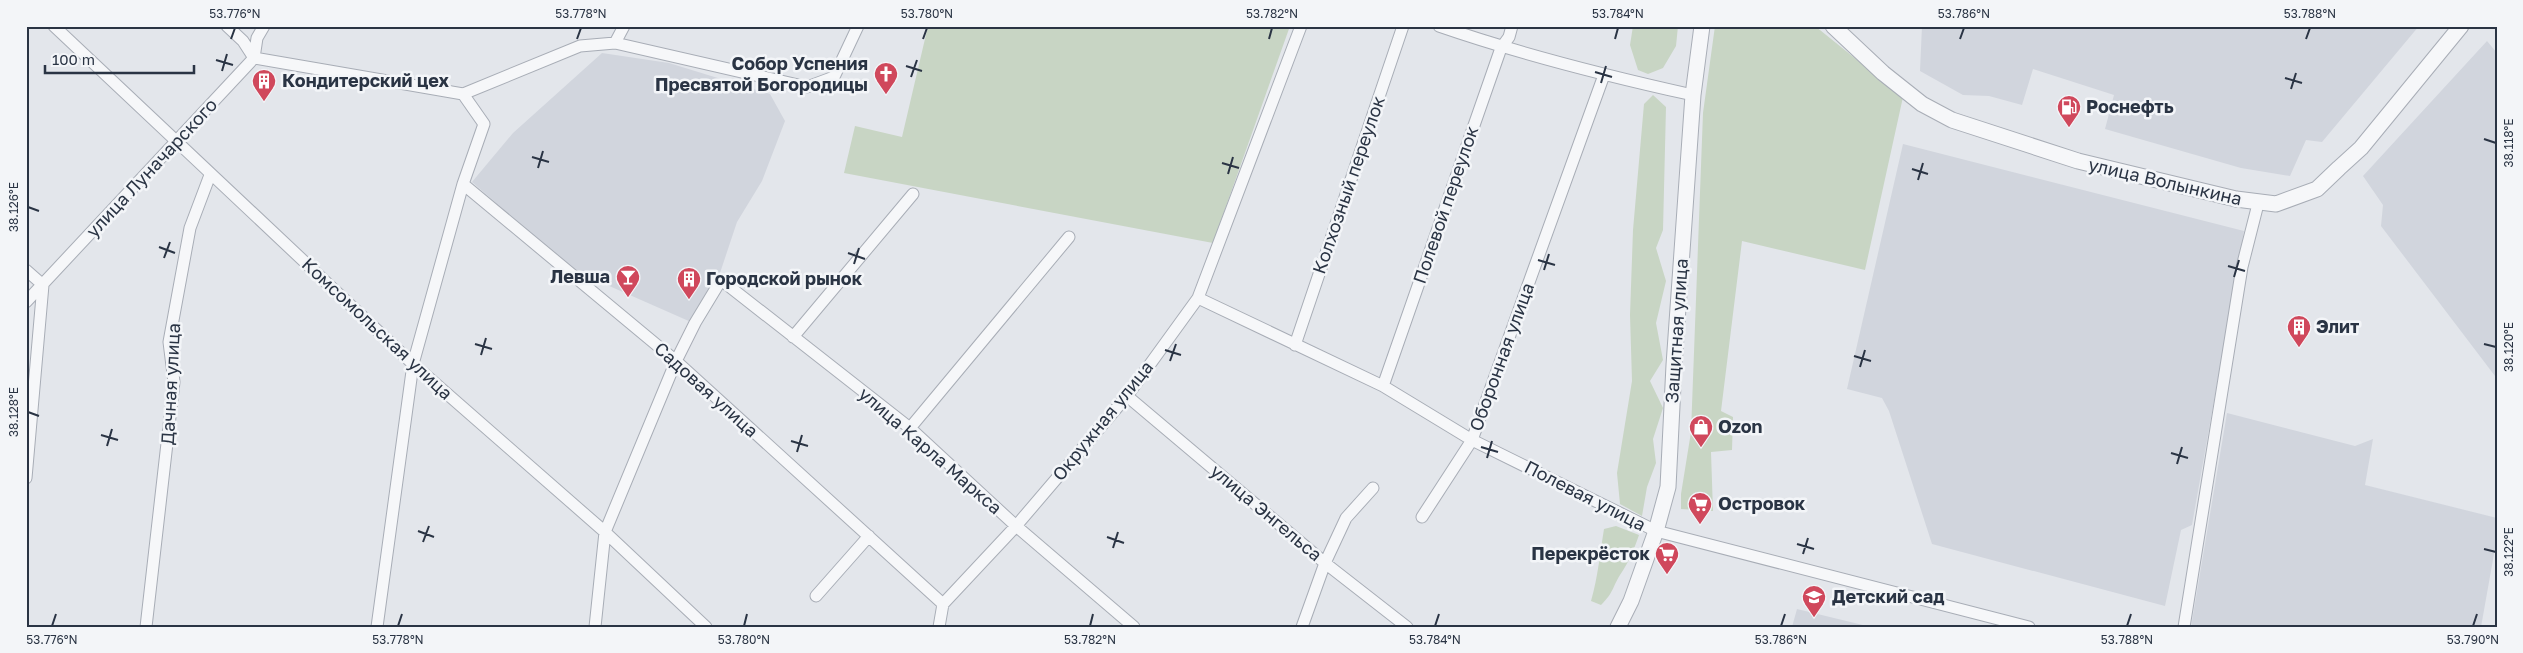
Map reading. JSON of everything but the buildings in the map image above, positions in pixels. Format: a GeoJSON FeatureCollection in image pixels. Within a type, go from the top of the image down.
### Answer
{"type":"FeatureCollection","features":[{"type":"Feature","properties":{"kind":"street","name":"Комсомольская улица"},"geometry":{"type":"LineString","coordinates":[[54,26],[176,140],[210,175],[413,364],[605,532],[706,627]]}},
{"type":"Feature","properties":{"kind":"street"},"geometry":{"type":"LineString","coordinates":[[227,26],[243,41],[254,58],[463,94],[580,46],[615,43],[806,87],[834,77],[858,26]]}},
{"type":"Feature","properties":{"kind":"street"},"geometry":{"type":"LineString","coordinates":[[254,58],[257,38],[264,26]]}},
{"type":"Feature","properties":{"kind":"street"},"geometry":{"type":"LineString","coordinates":[[615,43],[624,26]]}},
{"type":"Feature","properties":{"kind":"street","name":"Окружная улица"},"geometry":{"type":"LineString","coordinates":[[944,604],[1016,526],[1127,396],[1198,298],[1301,26]]}},
{"type":"Feature","properties":{"kind":"street","name":"Колхозный переулок"},"geometry":{"type":"LineString","coordinates":[[1295,345],[1403,26]]}},
{"type":"Feature","properties":{"kind":"street"},"geometry":{"type":"LineString","coordinates":[[1439,26],[1501,48],[1604,75],[1694,95]]}},
{"type":"Feature","properties":{"kind":"street","name":"Полевой переулок"},"geometry":{"type":"LineString","coordinates":[[1383,386],[1501,48],[1509,37],[1512,26]]}},
{"type":"Feature","properties":{"kind":"street","name":"Защитная улица"},"geometry":{"type":"LineString","coordinates":[[1618,627],[1631,600],[1656,531],[1668,487],[1674,365],[1694,95],[1702,26]]}},
{"type":"Feature","properties":{"kind":"street","name":"улица Волынкина"},"geometry":{"type":"LineString","coordinates":[[1832,26],[1922,104],[1952,120],[2078,161],[2258,204],[2276,204],[2317,189],[2361,148],[2461,26]]}},
{"type":"Feature","properties":{"kind":"street","name":"улица Луначарского"},"geometry":{"type":"LineString","coordinates":[[26,302],[254,58]]}},
{"type":"Feature","properties":{"kind":"street","name":"Оборонная улица"},"geometry":{"type":"LineString","coordinates":[[1422,517],[1472,440],[1604,75]]}},
{"type":"Feature","properties":{"kind":"street"},"geometry":{"type":"LineString","coordinates":[[377,627],[413,364],[463,184],[484,124],[463,94]]}},
{"type":"Feature","properties":{"kind":"street","name":"Дачная улица"},"geometry":{"type":"LineString","coordinates":[[146,627],[174,382],[169,342],[190,228],[210,175]]}},
{"type":"Feature","properties":{"kind":"street","name":"Садовая улица"},"geometry":{"type":"LineString","coordinates":[[463,184],[676,362],[944,604]]}},
{"type":"Feature","properties":{"kind":"street"},"geometry":{"type":"LineString","coordinates":[[793,337],[914,194]]}},
{"type":"Feature","properties":{"kind":"street"},"geometry":{"type":"LineString","coordinates":[[2184,627],[2242,267],[2258,204]]}},
{"type":"Feature","properties":{"kind":"street"},"geometry":{"type":"LineString","coordinates":[[910,428],[1069,236]]}},
{"type":"Feature","properties":{"kind":"street"},"geometry":{"type":"LineString","coordinates":[[26,270],[43,285],[26,478]]}},
{"type":"Feature","properties":{"kind":"street","name":"улица Карла Маркса"},"geometry":{"type":"LineString","coordinates":[[676,362],[694,323],[721,280],[910,428],[1016,526],[1134,627]]}},
{"type":"Feature","properties":{"kind":"street","name":"Полевая улица"},"geometry":{"type":"LineString","coordinates":[[1198,298],[1383,386],[1472,440],[1656,531],[2029,627]]}},
{"type":"Feature","properties":{"kind":"street"},"geometry":{"type":"LineString","coordinates":[[595,627],[605,532],[676,362]]}},
{"type":"Feature","properties":{"kind":"street","name":"улица Энгельса"},"geometry":{"type":"LineString","coordinates":[[1127,396],[1325,563],[1407,627]]}},
{"type":"Feature","properties":{"kind":"street"},"geometry":{"type":"LineString","coordinates":[[1302,627],[1325,563],[1346,518],[1373,488]]}},
{"type":"Feature","properties":{"kind":"street"},"geometry":{"type":"LineString","coordinates":[[816,596],[869,536]]}},
{"type":"Feature","properties":{"kind":"street"},"geometry":{"type":"LineString","coordinates":[[939,627],[944,604]]}},
{"type":"Feature","properties":{"kind":"shaded area"},"geometry":{"type":"Polygon","coordinates":[[[1922,26],[2419,26],[2322,142],[2306,140],[2290,176],[2241,168],[2105,129],[2114,95],[2033,69],[2022,105],[1989,96],[1963,95],[1920,71],[1922,26]]]}},
{"type":"Feature","properties":{"kind":"shaded area"},"geometry":{"type":"Polygon","coordinates":[[[2487,41],[2497,53],[2495,376],[2381,226],[2383,205],[2363,176],[2487,41]]]}},
{"type":"Feature","properties":{"kind":"shaded area","name":"Городской рынок"},"geometry":{"type":"Polygon","coordinates":[[[602,53],[669,63],[770,94],[785,121],[762,181],[737,222],[718,279],[691,322],[573,270],[472,182],[513,133],[602,53]]]}},
{"type":"Feature","properties":{"kind":"shaded area"},"geometry":{"type":"Polygon","coordinates":[[[1903,144],[2244,231],[2192,525],[2181,530],[2165,606],[1932,544],[1889,411],[1882,398],[1847,389],[1903,144]]]}},
{"type":"Feature","properties":{"kind":"shaded area"},"geometry":{"type":"Polygon","coordinates":[[[2227,413],[2355,446],[2373,439],[2365,485],[2497,518],[2497,537],[2481,627],[2191,627],[2227,413]]]}},
{"type":"Feature","properties":{"kind":"shaded area","name":"Детский сад"},"geometry":{"type":"Polygon","coordinates":[[[1797,609],[1871,627],[1792,627],[1797,609]]]}},
{"type":"Feature","properties":{"kind":"green space"},"geometry":{"type":"Polygon","coordinates":[[[928,26],[1290,26],[1213,243],[844,173],[855,126],[902,137],[928,26]]]}},
{"type":"Feature","properties":{"kind":"green space"},"geometry":{"type":"Polygon","coordinates":[[[1633,26],[1678,26],[1676,46],[1663,68],[1648,74],[1638,70],[1630,45],[1633,26]]]}},
{"type":"Feature","properties":{"kind":"green space"},"geometry":{"type":"Polygon","coordinates":[[[1715,26],[1815,26],[1903,97],[1865,270],[1742,241],[1721,411],[1733,417],[1732,450],[1711,452],[1713,511],[1681,509],[1681,494],[1691,432],[1703,113],[1715,26]]]}},
{"type":"Feature","properties":{"kind":"green space"},"geometry":{"type":"Polygon","coordinates":[[[1653,95],[1666,107],[1663,230],[1656,248],[1666,281],[1656,323],[1663,360],[1650,381],[1663,408],[1653,439],[1656,463],[1647,487],[1642,516],[1620,504],[1617,473],[1632,381],[1630,315],[1633,230],[1644,104],[1653,95]]]}},
{"type":"Feature","properties":{"kind":"green space"},"geometry":{"type":"Polygon","coordinates":[[[1616,526],[1639,535],[1633,551],[1611,593],[1601,605],[1591,601],[1604,529],[1616,526]]]}},
{"type":"Feature","properties":{"kind":"place","name":"Собор Успения Пресвятой Богородицы"},"geometry":{"type":"Point","coordinates":[886,95]}},
{"type":"Feature","properties":{"kind":"place","name":"Кондитерский цех"},"geometry":{"type":"Point","coordinates":[264,102]}},
{"type":"Feature","properties":{"kind":"place","name":"Роснефть"},"geometry":{"type":"Point","coordinates":[2069,128]}},
{"type":"Feature","properties":{"kind":"place","name":"Левша"},"geometry":{"type":"Point","coordinates":[628,298]}},
{"type":"Feature","properties":{"kind":"place","name":"Городской рынок"},"geometry":{"type":"Point","coordinates":[689,300]}},
{"type":"Feature","properties":{"kind":"place","name":"Элит"},"geometry":{"type":"Point","coordinates":[2299,348]}},
{"type":"Feature","properties":{"kind":"place","name":"Ozon"},"geometry":{"type":"Point","coordinates":[1701,448]}},
{"type":"Feature","properties":{"kind":"place","name":"Островок"},"geometry":{"type":"Point","coordinates":[1700,525]}},
{"type":"Feature","properties":{"kind":"place","name":"Перекрёсток"},"geometry":{"type":"Point","coordinates":[1667,575]}},
{"type":"Feature","properties":{"kind":"place","name":"Детский сад"},"geometry":{"type":"Point","coordinates":[1814,618]}}]}
